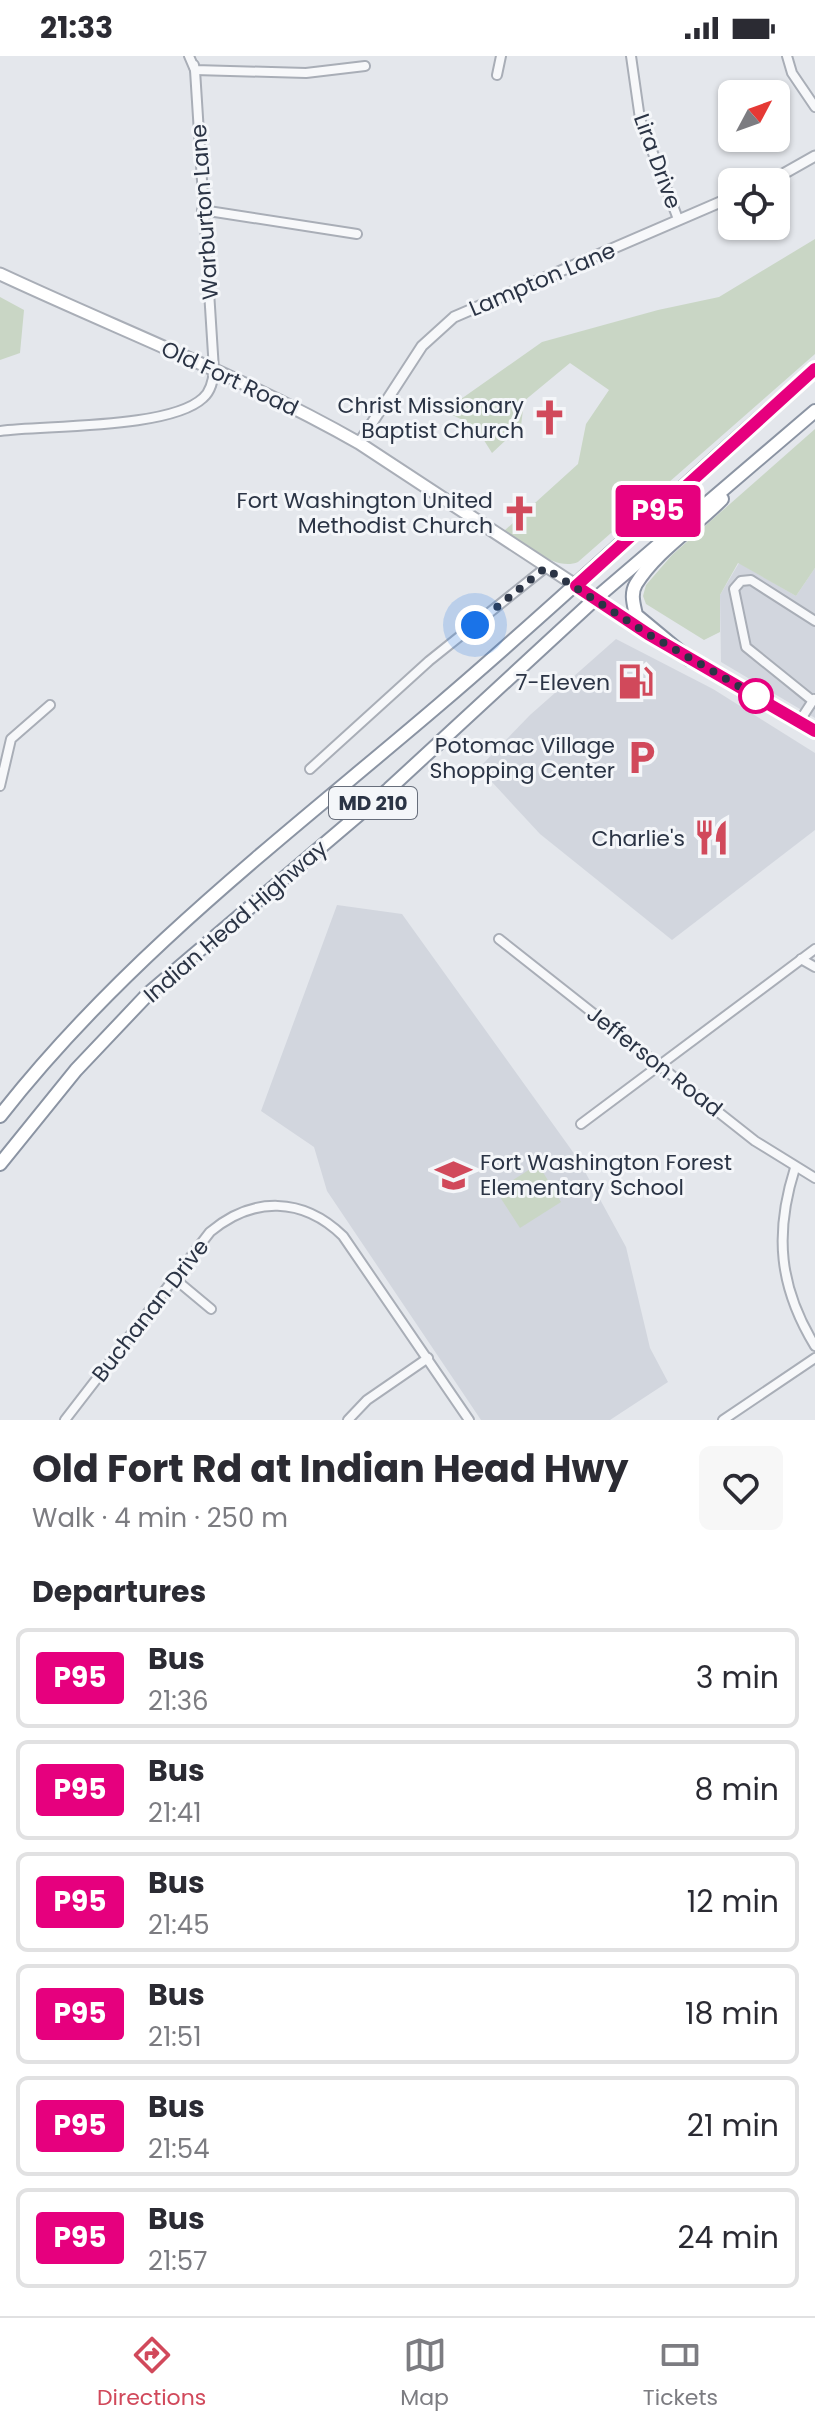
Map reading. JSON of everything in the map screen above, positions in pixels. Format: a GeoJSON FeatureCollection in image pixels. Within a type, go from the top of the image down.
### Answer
{"type":"FeatureCollection","features":[{"type":"Feature","properties":{"kind":"highway","name":"Indian Head Highway"},"geometry":{"type":"LineString","coordinates":[[0,1116],[55,1049],[143,959],[576,586],[815,369]]}},
{"type":"Feature","properties":{"kind":"highway","name":"Indian Head Highway"},"geometry":{"type":"LineString","coordinates":[[0,1164],[76,1070],[149,993],[389,789],[595,599],[815,411]]}},
{"type":"Feature","properties":{"kind":"highway"},"geometry":{"type":"LineString","coordinates":[[689,659],[636,615],[635,585],[762,456]]}},
{"type":"Feature","properties":{"kind":"main road","name":"Old Fort Road"},"geometry":{"type":"LineString","coordinates":[[0,274],[282,400],[359,443],[545,568],[689,659],[815,731]]}},
{"type":"Feature","properties":{"kind":"street","name":"Warburton Lane"},"geometry":{"type":"LineString","coordinates":[[191,56],[195,70],[214,370]]}},
{"type":"Feature","properties":{"kind":"street"},"geometry":{"type":"LineString","coordinates":[[497,75],[501,56]]}},
{"type":"Feature","properties":{"kind":"street","name":"Lira Drive"},"geometry":{"type":"LineString","coordinates":[[631,56],[640,119],[678,219]]}},
{"type":"Feature","properties":{"kind":"street"},"geometry":{"type":"LineString","coordinates":[[787,56],[792,73],[815,107]]}},
{"type":"Feature","properties":{"kind":"street"},"geometry":{"type":"LineString","coordinates":[[195,70],[306,73],[365,66]]}},
{"type":"Feature","properties":{"kind":"street"},"geometry":{"type":"LineString","coordinates":[[790,170],[815,156]]}},
{"type":"Feature","properties":{"kind":"street","name":"Lampton Lane"},"geometry":{"type":"LineString","coordinates":[[359,443],[422,346],[445,324],[478,305],[718,203]]}},
{"type":"Feature","properties":{"kind":"street"},"geometry":{"type":"LineString","coordinates":[[202,210],[357,234]]}},
{"type":"Feature","properties":{"kind":"street"},"geometry":{"type":"LineString","coordinates":[[0,431],[102,426],[180,410],[195,405],[207,394],[214,370]]}},
{"type":"Feature","properties":{"kind":"street"},"geometry":{"type":"LineString","coordinates":[[310,769],[429,661],[545,568]]}},
{"type":"Feature","properties":{"kind":"street"},"geometry":{"type":"LineString","coordinates":[[799,722],[814,698],[746,647],[734,589],[741,581],[751,580],[815,621]]}},
{"type":"Feature","properties":{"kind":"street"},"geometry":{"type":"LineString","coordinates":[[0,786],[11,739],[50,705]]}},
{"type":"Feature","properties":{"kind":"street"},"geometry":{"type":"LineString","coordinates":[[0,732],[11,739]]}},
{"type":"Feature","properties":{"kind":"street","name":"Jefferson Road"},"geometry":{"type":"LineString","coordinates":[[499,939],[755,1141],[815,1178]]}},
{"type":"Feature","properties":{"kind":"street"},"geometry":{"type":"LineString","coordinates":[[581,1124],[815,949]]}},
{"type":"Feature","properties":{"kind":"street"},"geometry":{"type":"LineString","coordinates":[[801,959],[815,967]]}},
{"type":"Feature","properties":{"kind":"street"},"geometry":{"type":"LineString","coordinates":[[795,1168],[784,1213],[782,1268],[792,1305],[815,1346]]}},
{"type":"Feature","properties":{"kind":"street","name":"Buchanan Drive"},"geometry":{"type":"LineString","coordinates":[[69,1419],[204,1239],[224,1221],[265,1205],[291,1206],[319,1216],[343,1236],[469,1420]]}},
{"type":"Feature","properties":{"kind":"street"},"geometry":{"type":"LineString","coordinates":[[175,1279],[211,1309]]}},
{"type":"Feature","properties":{"kind":"street"},"geometry":{"type":"LineString","coordinates":[[348,1420],[367,1400],[428,1358]]}},
{"type":"Feature","properties":{"kind":"street"},"geometry":{"type":"LineString","coordinates":[[723,1420],[815,1358]]}},
{"type":"Feature","properties":{"kind":"shaded area"},"geometry":{"type":"Polygon","coordinates":[[[739,563],[796,596],[815,568],[815,718],[721,662],[720,595],[739,563]]]}},
{"type":"Feature","properties":{"kind":"shaded area","name":"Potomac Village Shopping Center"},"geometry":{"type":"Polygon","coordinates":[[[616,639],[713,689],[815,753],[815,830],[672,940],[540,834],[479,768],[530,715],[616,639]]]}},
{"type":"Feature","properties":{"kind":"shaded area","name":"Fort Washington Forest Elementary School"},"geometry":{"type":"Polygon","coordinates":[[[337,905],[402,914],[578,1159],[626,1247],[650,1348],[668,1382],[610,1420],[481,1420],[327,1191],[314,1147],[261,1111],[337,905]]]}},
{"type":"Feature","properties":{"kind":"green space"},"geometry":{"type":"Polygon","coordinates":[[[815,239],[815,354],[578,562],[569,564],[550,560],[504,531],[578,464],[586,424],[609,390],[570,363],[524,401],[521,426],[492,453],[475,426],[444,411],[542,342],[658,310],[719,297],[815,239]]]}},
{"type":"Feature","properties":{"kind":"green space"},"geometry":{"type":"Polygon","coordinates":[[[0,297],[24,310],[20,353],[0,360],[0,297]]]}},
{"type":"Feature","properties":{"kind":"green space"},"geometry":{"type":"Polygon","coordinates":[[[815,429],[815,568],[796,596],[738,563],[720,595],[720,632],[704,640],[646,604],[643,596],[646,585],[672,555],[815,429]]]}},
{"type":"Feature","properties":{"kind":"green space"},"geometry":{"type":"Polygon","coordinates":[[[538,1164],[561,1202],[520,1228],[496,1191],[538,1164]]]}},
{"type":"Feature","properties":{"kind":"bus line","name":"P95"},"geometry":{"type":"LineString","coordinates":[[815,369],[576,586],[648,634],[815,731]]}},
{"type":"Feature","properties":{"kind":"place","name":"Christ Missionary Baptist Church"},"geometry":{"type":"Point","coordinates":[550,418]}},
{"type":"Feature","properties":{"kind":"place","name":"Fort Washington United Methodist Church"},"geometry":{"type":"Point","coordinates":[519,513]}},
{"type":"Feature","properties":{"kind":"place","name":"7-Eleven"},"geometry":{"type":"Point","coordinates":[636,682]}},
{"type":"Feature","properties":{"kind":"place","name":"Potomac Village Shopping Center"},"geometry":{"type":"Point","coordinates":[641,758]}},
{"type":"Feature","properties":{"kind":"place","name":"Charlie's"},"geometry":{"type":"Point","coordinates":[711,838]}},
{"type":"Feature","properties":{"kind":"place","name":"Fort Washington Forest Elementary School"},"geometry":{"type":"Point","coordinates":[454,1175]}},
{"type":"Feature","properties":{"kind":"route"},"geometry":{"type":"LineString","coordinates":[[475,625],[545,568],[689,659],[756,696]]}}]}
